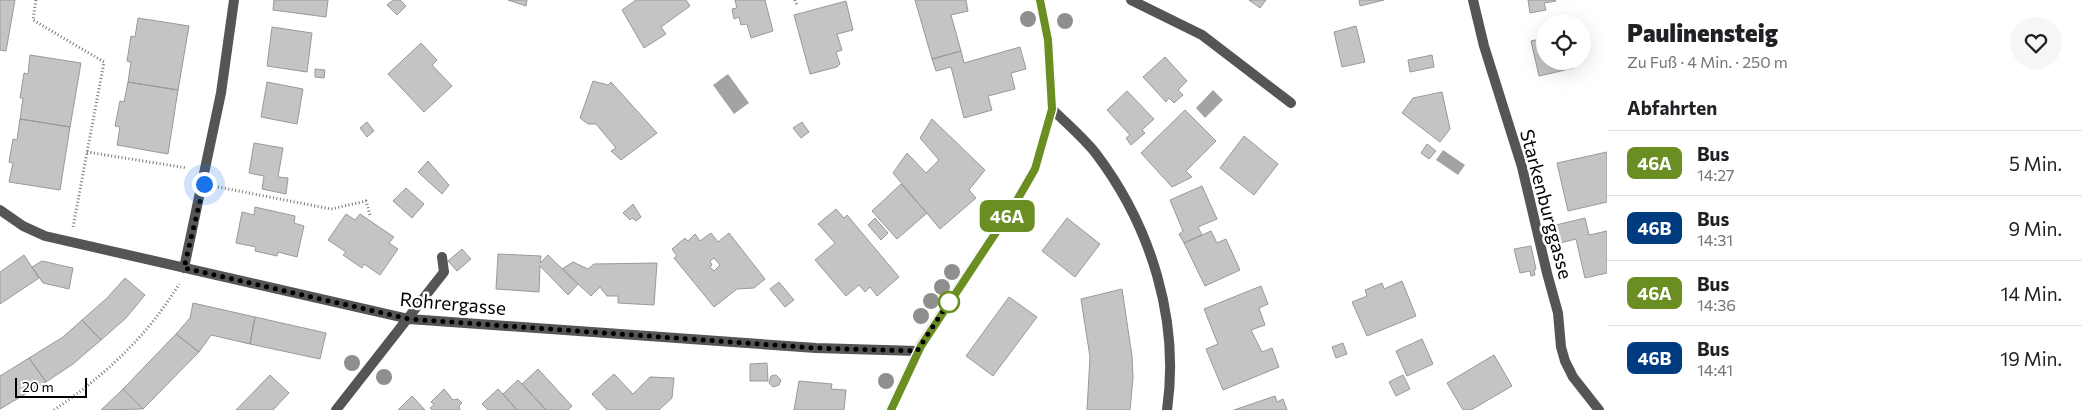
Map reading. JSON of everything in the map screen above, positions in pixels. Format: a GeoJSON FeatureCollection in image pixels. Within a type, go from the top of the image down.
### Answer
{"type":"FeatureCollection","features":[{"type":"Feature","properties":{"kind":"street"},"geometry":{"type":"LineString","coordinates":[[184,268],[204,184],[221,93],[234,0]]}},
{"type":"Feature","properties":{"kind":"street"},"geometry":{"type":"LineString","coordinates":[[891,410],[917,351],[1016,202],[1035,169],[1052,109],[1048,40],[1040,0]]}},
{"type":"Feature","properties":{"kind":"street"},"geometry":{"type":"LineString","coordinates":[[1130,0],[1202,34],[1291,103]]}},
{"type":"Feature","properties":{"kind":"street","name":"Starkenburggasse"},"geometry":{"type":"LineString","coordinates":[[1473,0],[1484,46],[1522,167],[1558,313],[1564,361],[1572,377],[1599,410]]}},
{"type":"Feature","properties":{"kind":"street"},"geometry":{"type":"LineString","coordinates":[[1052,109],[1096,154],[1122,192],[1140,227],[1162,297],[1168,332],[1171,366],[1167,410]]}},
{"type":"Feature","properties":{"kind":"street","name":"Rohrergasse"},"geometry":{"type":"LineString","coordinates":[[0,210],[23,226],[45,236],[409,319],[816,348],[917,351]]}},
{"type":"Feature","properties":{"kind":"street"},"geometry":{"type":"LineString","coordinates":[[336,410],[444,272],[442,257]]}},
{"type":"Feature","properties":{"kind":"path"},"geometry":{"type":"LineString","coordinates":[[36,0],[33,20],[104,62],[71,242]]}},
{"type":"Feature","properties":{"kind":"path"},"geometry":{"type":"LineString","coordinates":[[87,152],[206,171]]}},
{"type":"Feature","properties":{"kind":"path"},"geometry":{"type":"LineString","coordinates":[[204,184],[331,209],[366,201],[370,215]]}},
{"type":"Feature","properties":{"kind":"path"},"geometry":{"type":"LineString","coordinates":[[54,410],[83,390],[134,344],[172,296],[182,280],[184,268]]}},
{"type":"Feature","properties":{"kind":"shaded area"},"geometry":{"type":"Polygon","coordinates":[[[728,74],[749,103],[734,114],[713,85],[728,74]]]}},
{"type":"Feature","properties":{"kind":"shaded area"},"geometry":{"type":"Polygon","coordinates":[[[1213,90],[1223,100],[1205,118],[1196,108],[1213,90]]]}},
{"type":"Feature","properties":{"kind":"shaded area"},"geometry":{"type":"Polygon","coordinates":[[[1443,150],[1465,165],[1458,175],[1436,160],[1443,150]]]}},
{"type":"Feature","properties":{"kind":"building"},"geometry":{"type":"Polygon","coordinates":[[[0,0],[15,0],[6,51],[0,50],[0,0]]]}},
{"type":"Feature","properties":{"kind":"building"},"geometry":{"type":"Polygon","coordinates":[[[274,0],[328,0],[326,17],[273,10],[274,0]]]}},
{"type":"Feature","properties":{"kind":"building"},"geometry":{"type":"Polygon","coordinates":[[[393,0],[400,0],[406,6],[397,15],[387,5],[393,0]]]}},
{"type":"Feature","properties":{"kind":"building"},"geometry":{"type":"Polygon","coordinates":[[[508,0],[527,0],[526,6],[508,0]]]}},
{"type":"Feature","properties":{"kind":"building"},"geometry":{"type":"Polygon","coordinates":[[[636,0],[686,0],[690,6],[661,27],[666,34],[644,48],[622,10],[636,0]]]}},
{"type":"Feature","properties":{"kind":"building"},"geometry":{"type":"Polygon","coordinates":[[[735,0],[765,0],[773,31],[751,38],[747,24],[741,25],[739,17],[734,19],[732,9],[737,8],[735,0]]]}},
{"type":"Feature","properties":{"kind":"building"},"geometry":{"type":"Polygon","coordinates":[[[915,0],[966,0],[968,11],[951,15],[961,51],[932,59],[915,0]]]}},
{"type":"Feature","properties":{"kind":"building"},"geometry":{"type":"Polygon","coordinates":[[[1249,0],[1266,0],[1260,8],[1249,0]]]}},
{"type":"Feature","properties":{"kind":"building"},"geometry":{"type":"Polygon","coordinates":[[[1359,0],[1384,0],[1360,6],[1359,0]]]}},
{"type":"Feature","properties":{"kind":"building"},"geometry":{"type":"Polygon","coordinates":[[[1528,0],[1556,1],[1544,3],[1546,10],[1530,13],[1528,0]]]}},
{"type":"Feature","properties":{"kind":"building"},"geometry":{"type":"Polygon","coordinates":[[[846,1],[853,30],[837,34],[842,50],[836,52],[840,64],[837,67],[810,74],[794,15],[846,1]]]}},
{"type":"Feature","properties":{"kind":"building"},"geometry":{"type":"Polygon","coordinates":[[[138,18],[189,26],[178,90],[128,82],[131,62],[127,61],[131,36],[135,37],[138,18]]]}},
{"type":"Feature","properties":{"kind":"building"},"geometry":{"type":"Polygon","coordinates":[[[1356,26],[1365,62],[1342,67],[1334,32],[1356,26]]]}},
{"type":"Feature","properties":{"kind":"building"},"geometry":{"type":"Polygon","coordinates":[[[272,27],[312,33],[307,72],[267,66],[272,27]]]}},
{"type":"Feature","properties":{"kind":"building"},"geometry":{"type":"Polygon","coordinates":[[[1536,40],[1536,63],[1531,41],[1536,40]]]}},
{"type":"Feature","properties":{"kind":"building"},"geometry":{"type":"Polygon","coordinates":[[[421,43],[437,60],[432,65],[452,86],[424,112],[388,74],[421,43]]]}},
{"type":"Feature","properties":{"kind":"building"},"geometry":{"type":"Polygon","coordinates":[[[1020,47],[1026,69],[1011,73],[1015,89],[988,96],[992,110],[964,118],[951,67],[936,71],[932,59],[961,51],[964,63],[1020,47]]]}},
{"type":"Feature","properties":{"kind":"building"},"geometry":{"type":"Polygon","coordinates":[[[30,55],[81,63],[70,127],[20,119],[23,98],[20,98],[24,73],[28,74],[30,55]]]}},
{"type":"Feature","properties":{"kind":"building"},"geometry":{"type":"Polygon","coordinates":[[[1432,55],[1434,67],[1410,72],[1408,60],[1432,55]]]}},
{"type":"Feature","properties":{"kind":"building"},"geometry":{"type":"Polygon","coordinates":[[[1165,57],[1187,81],[1178,90],[1183,95],[1174,103],[1169,98],[1166,102],[1143,77],[1165,57]]]}},
{"type":"Feature","properties":{"kind":"building"},"geometry":{"type":"Polygon","coordinates":[[[315,69],[325,70],[324,78],[315,77],[315,69]]]}},
{"type":"Feature","properties":{"kind":"building"},"geometry":{"type":"Polygon","coordinates":[[[1538,70],[1565,70],[1539,76],[1538,70]]]}},
{"type":"Feature","properties":{"kind":"building"},"geometry":{"type":"Polygon","coordinates":[[[593,81],[608,85],[611,82],[657,133],[621,160],[611,151],[616,148],[596,124],[588,124],[580,118],[593,81]]]}},
{"type":"Feature","properties":{"kind":"building"},"geometry":{"type":"Polygon","coordinates":[[[128,82],[178,90],[168,154],[117,145],[120,127],[115,126],[120,101],[124,102],[128,82]]]}},
{"type":"Feature","properties":{"kind":"building"},"geometry":{"type":"Polygon","coordinates":[[[267,82],[303,89],[297,124],[261,117],[267,82]]]}},
{"type":"Feature","properties":{"kind":"building"},"geometry":{"type":"Polygon","coordinates":[[[1127,91],[1154,119],[1142,130],[1145,133],[1131,145],[1126,138],[1130,135],[1107,110],[1127,91]]]}},
{"type":"Feature","properties":{"kind":"building"},"geometry":{"type":"Polygon","coordinates":[[[1442,92],[1450,129],[1440,142],[1402,113],[1413,98],[1442,92]]]}},
{"type":"Feature","properties":{"kind":"building"},"geometry":{"type":"Polygon","coordinates":[[[1185,110],[1216,141],[1186,171],[1192,177],[1172,187],[1141,153],[1185,110]]]}},
{"type":"Feature","properties":{"kind":"building"},"geometry":{"type":"Polygon","coordinates":[[[20,119],[70,127],[60,190],[9,182],[13,163],[9,162],[13,139],[17,140],[20,119]]]}},
{"type":"Feature","properties":{"kind":"building"},"geometry":{"type":"Polygon","coordinates":[[[932,119],[985,170],[969,190],[976,198],[940,229],[893,173],[907,153],[926,173],[939,160],[920,138],[932,119]]]}},
{"type":"Feature","properties":{"kind":"building"},"geometry":{"type":"Polygon","coordinates":[[[367,122],[374,131],[367,137],[360,128],[367,122]]]}},
{"type":"Feature","properties":{"kind":"building"},"geometry":{"type":"Polygon","coordinates":[[[802,122],[809,132],[801,138],[793,128],[802,122]]]}},
{"type":"Feature","properties":{"kind":"building"},"geometry":{"type":"Polygon","coordinates":[[[1244,136],[1278,164],[1254,195],[1220,168],[1244,136]]]}},
{"type":"Feature","properties":{"kind":"building"},"geometry":{"type":"Polygon","coordinates":[[[254,143],[283,148],[278,177],[288,178],[286,194],[262,189],[264,176],[249,173],[254,143]]]}},
{"type":"Feature","properties":{"kind":"building"},"geometry":{"type":"Polygon","coordinates":[[[1427,144],[1436,151],[1429,159],[1421,153],[1427,144]]]}},
{"type":"Feature","properties":{"kind":"building"},"geometry":{"type":"Polygon","coordinates":[[[1607,152],[1607,202],[1568,211],[1557,163],[1607,152]]]}},
{"type":"Feature","properties":{"kind":"building"},"geometry":{"type":"Polygon","coordinates":[[[428,161],[449,185],[442,194],[418,172],[428,161]]]}},
{"type":"Feature","properties":{"kind":"building"},"geometry":{"type":"Polygon","coordinates":[[[901,184],[927,213],[897,239],[872,211],[901,184]]]}},
{"type":"Feature","properties":{"kind":"building"},"geometry":{"type":"Polygon","coordinates":[[[1202,186],[1217,219],[1198,227],[1202,235],[1184,243],[1179,234],[1183,231],[1170,200],[1202,186]]]}},
{"type":"Feature","properties":{"kind":"building"},"geometry":{"type":"Polygon","coordinates":[[[406,188],[424,204],[412,218],[393,201],[406,188]]]}},
{"type":"Feature","properties":{"kind":"building"},"geometry":{"type":"Polygon","coordinates":[[[633,204],[641,217],[636,221],[632,218],[630,220],[623,213],[633,204]]]}},
{"type":"Feature","properties":{"kind":"building"},"geometry":{"type":"Polygon","coordinates":[[[255,207],[295,216],[294,223],[304,226],[297,257],[278,252],[277,256],[255,251],[256,247],[236,243],[242,212],[254,215],[255,207]]]}},
{"type":"Feature","properties":{"kind":"building"},"geometry":{"type":"Polygon","coordinates":[[[836,209],[844,218],[847,215],[899,277],[877,296],[870,287],[865,292],[859,285],[846,296],[815,260],[835,243],[818,224],[836,209]]]}},
{"type":"Feature","properties":{"kind":"building"},"geometry":{"type":"Polygon","coordinates":[[[346,214],[355,220],[360,214],[394,237],[389,243],[398,249],[380,275],[364,264],[362,268],[343,255],[346,252],[328,240],[346,214]]]}},
{"type":"Feature","properties":{"kind":"building"},"geometry":{"type":"Polygon","coordinates":[[[875,218],[888,233],[881,240],[868,225],[875,218]]]}},
{"type":"Feature","properties":{"kind":"building"},"geometry":{"type":"Polygon","coordinates":[[[1067,218],[1100,244],[1075,277],[1042,251],[1067,218]]]}},
{"type":"Feature","properties":{"kind":"building"},"geometry":{"type":"Polygon","coordinates":[[[1585,218],[1589,235],[1607,231],[1607,273],[1585,278],[1576,239],[1560,243],[1556,225],[1585,218]]]}},
{"type":"Feature","properties":{"kind":"building"},"geometry":{"type":"Polygon","coordinates":[[[1211,231],[1217,243],[1226,239],[1240,270],[1205,286],[1184,243],[1211,231]]]}},
{"type":"Feature","properties":{"kind":"building"},"geometry":{"type":"Polygon","coordinates":[[[711,233],[718,242],[729,233],[765,279],[754,288],[737,289],[714,307],[674,258],[677,256],[672,249],[685,238],[688,241],[695,234],[700,241],[711,233]],[[714,258],[710,261],[712,265],[710,267],[714,271],[720,265],[714,258]]]}},
{"type":"Feature","properties":{"kind":"building"},"geometry":{"type":"Polygon","coordinates":[[[1531,246],[1536,269],[1534,270],[1535,275],[1531,276],[1530,271],[1520,273],[1514,249],[1531,246]]]}},
{"type":"Feature","properties":{"kind":"building"},"geometry":{"type":"Polygon","coordinates":[[[462,249],[471,259],[457,271],[448,261],[462,249]]]}},
{"type":"Feature","properties":{"kind":"building"},"geometry":{"type":"Polygon","coordinates":[[[498,254],[541,256],[540,263],[548,255],[578,284],[568,295],[540,266],[539,292],[496,289],[498,254]]]}},
{"type":"Feature","properties":{"kind":"building"},"geometry":{"type":"Polygon","coordinates":[[[24,255],[39,278],[0,304],[0,272],[24,255]]]}},
{"type":"Feature","properties":{"kind":"building"},"geometry":{"type":"Polygon","coordinates":[[[42,261],[73,268],[69,289],[43,283],[32,267],[42,261]]]}},
{"type":"Feature","properties":{"kind":"building"},"geometry":{"type":"Polygon","coordinates":[[[573,262],[588,269],[594,264],[657,263],[654,305],[618,303],[618,296],[607,296],[600,287],[591,296],[562,269],[573,262]]]}},
{"type":"Feature","properties":{"kind":"building"},"geometry":{"type":"Polygon","coordinates":[[[125,278],[145,295],[126,318],[101,340],[82,320],[107,298],[125,278]]]}},
{"type":"Feature","properties":{"kind":"building"},"geometry":{"type":"Polygon","coordinates":[[[1402,281],[1416,316],[1367,336],[1352,302],[1367,296],[1365,290],[1382,283],[1384,289],[1402,281]]]}},
{"type":"Feature","properties":{"kind":"building"},"geometry":{"type":"Polygon","coordinates":[[[779,282],[794,300],[785,307],[770,289],[779,282]]]}},
{"type":"Feature","properties":{"kind":"building"},"geometry":{"type":"Polygon","coordinates":[[[1261,286],[1268,304],[1259,308],[1265,325],[1251,330],[1262,352],[1272,348],[1279,367],[1223,390],[1206,349],[1218,344],[1204,309],[1261,286]]]}},
{"type":"Feature","properties":{"kind":"building"},"geometry":{"type":"Polygon","coordinates":[[[1122,289],[1132,356],[1133,378],[1130,410],[1087,410],[1090,357],[1081,299],[1122,289]]]}},
{"type":"Feature","properties":{"kind":"building"},"geometry":{"type":"Polygon","coordinates":[[[1009,297],[1037,317],[993,376],[966,356],[1009,297]]]}},
{"type":"Feature","properties":{"kind":"building"},"geometry":{"type":"Polygon","coordinates":[[[193,303],[255,317],[250,344],[211,335],[199,352],[176,334],[190,318],[193,303]]]}},
{"type":"Feature","properties":{"kind":"building"},"geometry":{"type":"Polygon","coordinates":[[[255,317],[326,333],[320,359],[250,344],[255,317]]]}},
{"type":"Feature","properties":{"kind":"building"},"geometry":{"type":"Polygon","coordinates":[[[82,320],[101,340],[73,364],[46,382],[29,358],[63,337],[82,320]]]}},
{"type":"Feature","properties":{"kind":"building"},"geometry":{"type":"Polygon","coordinates":[[[176,334],[199,352],[143,409],[123,389],[176,334]]]}},
{"type":"Feature","properties":{"kind":"building"},"geometry":{"type":"Polygon","coordinates":[[[1422,339],[1433,364],[1407,376],[1396,351],[1422,339]]]}},
{"type":"Feature","properties":{"kind":"building"},"geometry":{"type":"Polygon","coordinates":[[[1343,343],[1347,354],[1336,358],[1332,347],[1343,343]]]}},
{"type":"Feature","properties":{"kind":"building"},"geometry":{"type":"Polygon","coordinates":[[[1494,355],[1512,386],[1471,410],[1463,410],[1447,383],[1494,355]]]}},
{"type":"Feature","properties":{"kind":"building"},"geometry":{"type":"Polygon","coordinates":[[[29,358],[46,382],[0,409],[0,376],[29,358]]]}},
{"type":"Feature","properties":{"kind":"building"},"geometry":{"type":"Polygon","coordinates":[[[767,363],[768,381],[750,381],[750,364],[767,363]]]}},
{"type":"Feature","properties":{"kind":"building"},"geometry":{"type":"Polygon","coordinates":[[[538,369],[572,406],[568,410],[546,410],[522,384],[538,369]]]}},
{"type":"Feature","properties":{"kind":"building"},"geometry":{"type":"Polygon","coordinates":[[[614,374],[633,394],[650,377],[674,378],[672,398],[659,410],[607,410],[592,394],[614,374]]]}},
{"type":"Feature","properties":{"kind":"building"},"geometry":{"type":"Polygon","coordinates":[[[270,375],[289,393],[273,410],[236,410],[270,375]]]}},
{"type":"Feature","properties":{"kind":"building"},"geometry":{"type":"Polygon","coordinates":[[[776,375],[781,380],[779,385],[773,387],[769,383],[771,376],[776,375]]]}},
{"type":"Feature","properties":{"kind":"building"},"geometry":{"type":"Polygon","coordinates":[[[1403,375],[1410,389],[1396,396],[1389,382],[1403,375]]]}},
{"type":"Feature","properties":{"kind":"building"},"geometry":{"type":"Polygon","coordinates":[[[518,380],[546,410],[517,410],[503,394],[518,380]]]}},
{"type":"Feature","properties":{"kind":"building"},"geometry":{"type":"Polygon","coordinates":[[[799,381],[832,384],[831,389],[846,390],[844,410],[794,410],[799,381]]]}},
{"type":"Feature","properties":{"kind":"building"},"geometry":{"type":"Polygon","coordinates":[[[123,389],[143,409],[101,410],[123,389]]]}},
{"type":"Feature","properties":{"kind":"building"},"geometry":{"type":"Polygon","coordinates":[[[444,389],[453,400],[458,399],[462,403],[459,406],[460,410],[432,410],[430,408],[434,405],[431,402],[444,389]]]}},
{"type":"Feature","properties":{"kind":"building"},"geometry":{"type":"Polygon","coordinates":[[[498,389],[517,410],[488,410],[482,404],[498,389]]]}},
{"type":"Feature","properties":{"kind":"building"},"geometry":{"type":"Polygon","coordinates":[[[412,396],[425,410],[398,410],[412,396]]]}},
{"type":"Feature","properties":{"kind":"building"},"geometry":{"type":"Polygon","coordinates":[[[1275,396],[1277,402],[1283,399],[1287,410],[1234,410],[1275,396]]]}},
{"type":"Feature","properties":{"kind":"bus line","name":"46A"},"geometry":{"type":"LineString","coordinates":[[891,410],[917,351],[1016,202],[1035,169],[1052,109],[1048,40],[1040,0]]}},
{"type":"Feature","properties":{"kind":"route"},"geometry":{"type":"LineString","coordinates":[[204,184],[184,268],[409,319],[888,352],[917,351],[949,302]]}}]}
